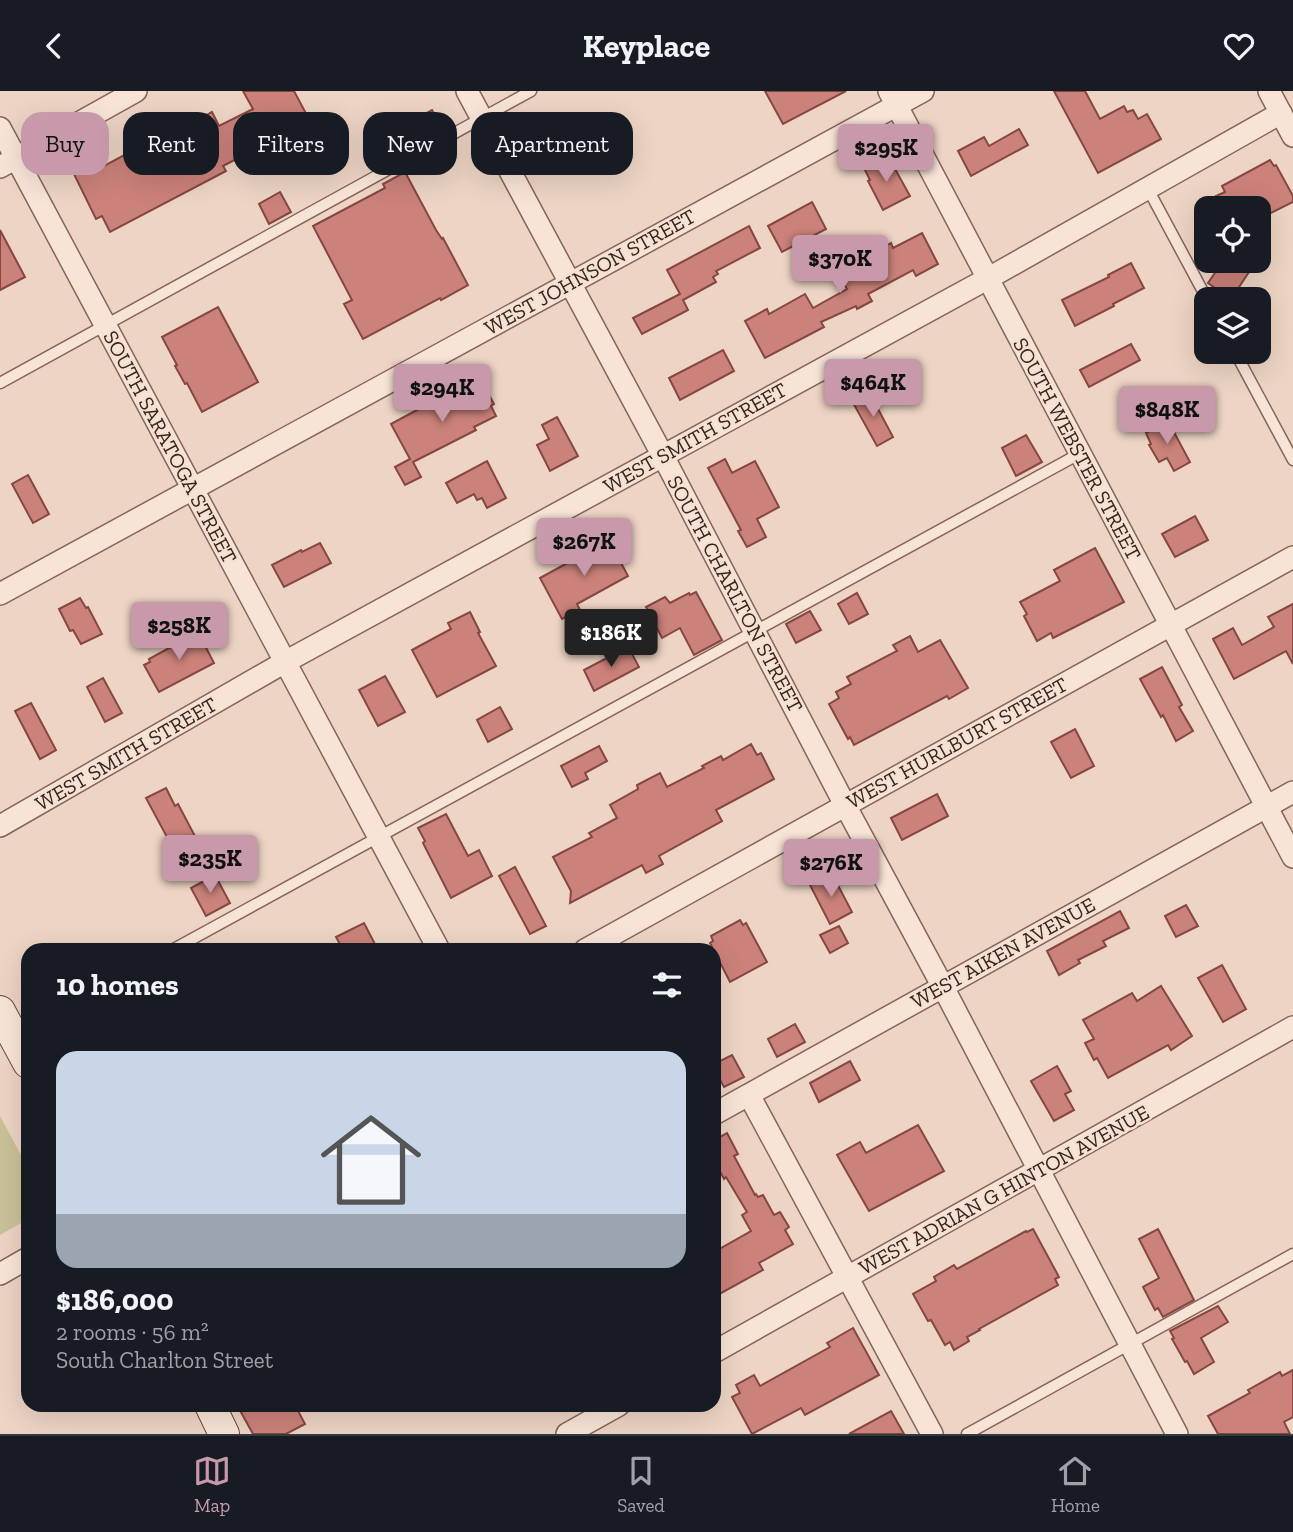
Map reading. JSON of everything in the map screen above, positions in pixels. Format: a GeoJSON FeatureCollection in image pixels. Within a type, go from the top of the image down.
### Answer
{"type":"FeatureCollection","features":[{"type":"Feature","properties":{"kind":"main road"},"geometry":{"type":"LineString","coordinates":[[0,1011],[21,1045]]}},
{"type":"Feature","properties":{"kind":"main road"},"geometry":{"type":"LineString","coordinates":[[214,1412],[225,1434]]}},
{"type":"Feature","properties":{"kind":"street"},"geometry":{"type":"LineString","coordinates":[[8,162],[136,91]]}},
{"type":"Feature","properties":{"kind":"street","name":"SOUTH CHARLTON STREET"},"geometry":{"type":"LineString","coordinates":[[467,91],[478,112]]}},
{"type":"Feature","properties":{"kind":"street","name":"WEST JOHNSON STREET"},"geometry":{"type":"LineString","coordinates":[[0,594],[570,283],[893,98],[923,91]]}},
{"type":"Feature","properties":{"kind":"street"},"geometry":{"type":"LineString","coordinates":[[1269,91],[1293,136]]}},
{"type":"Feature","properties":{"kind":"street","name":"SOUTH WEBSTER STREET"},"geometry":{"type":"LineString","coordinates":[[893,98],[1293,856]]}},
{"type":"Feature","properties":{"kind":"street","name":"WEST SMITH STREET"},"geometry":{"type":"LineString","coordinates":[[0,826],[285,661],[987,279],[1281,113]]}},
{"type":"Feature","properties":{"kind":"street","name":"SOUTH SARATOGA STREET"},"geometry":{"type":"LineString","coordinates":[[0,128],[8,162],[105,324],[435,943]]}},
{"type":"Feature","properties":{"kind":"street","name":"SOUTH CHARLTON STREET"},"geometry":{"type":"LineString","coordinates":[[512,175],[755,630],[845,806],[943,986],[1177,1434]]}},
{"type":"Feature","properties":{"kind":"street","name":"WEST HURLBURT STREET"},"geometry":{"type":"LineString","coordinates":[[597,943],[1293,557]]}},
{"type":"Feature","properties":{"kind":"street","name":"WEST AIKEN AVENUE"},"geometry":{"type":"LineString","coordinates":[[721,1110],[1293,792]]}},
{"type":"Feature","properties":{"kind":"street","name":"WEST ADRIAN G HINTON AVENUE"},"geometry":{"type":"LineString","coordinates":[[721,1348],[1293,1027]]}},
{"type":"Feature","properties":{"kind":"street"},"geometry":{"type":"LineString","coordinates":[[749,1095],[932,1434]]}},
{"type":"Feature","properties":{"kind":"street"},"geometry":{"type":"LineString","coordinates":[[0,1274],[21,1262]]}},
{"type":"Feature","properties":{"kind":"street"},"geometry":{"type":"LineString","coordinates":[[567,1434],[591,1420]]}},
{"type":"Feature","properties":{"kind":"lane"},"geometry":{"type":"LineString","coordinates":[[491,112],[531,91]]}},
{"type":"Feature","properties":{"kind":"lane"},"geometry":{"type":"LineString","coordinates":[[0,383],[471,123]]}},
{"type":"Feature","properties":{"kind":"lane"},"geometry":{"type":"LineString","coordinates":[[1147,189],[1200,287]]}},
{"type":"Feature","properties":{"kind":"lane"},"geometry":{"type":"LineString","coordinates":[[1241,364],[1293,460]]}},
{"type":"Feature","properties":{"kind":"lane"},"geometry":{"type":"LineString","coordinates":[[185,943],[1079,453]]}},
{"type":"Feature","properties":{"kind":"lane"},"geometry":{"type":"LineString","coordinates":[[967,1434],[1293,1254]]}},
{"type":"Feature","properties":{"kind":"shaded area"},"geometry":{"type":"Polygon","coordinates":[[[0,1116],[21,1155],[21,1223],[0,1235],[0,1116]]]}},
{"type":"Feature","properties":{"kind":"building"},"geometry":{"type":"Polygon","coordinates":[[[243,91],[294,91],[305,112],[247,112],[253,109],[243,91]]]}},
{"type":"Feature","properties":{"kind":"building"},"geometry":{"type":"Polygon","coordinates":[[[765,91],[846,91],[783,124],[765,91]]]}},
{"type":"Feature","properties":{"kind":"building"},"geometry":{"type":"Polygon","coordinates":[[[1054,91],[1085,91],[1100,119],[1124,106],[1127,112],[1133,110],[1138,119],[1147,114],[1161,139],[1098,173],[1054,91]]]}},
{"type":"Feature","properties":{"kind":"building"},"geometry":{"type":"Polygon","coordinates":[[[233,119],[233,161],[223,166],[226,171],[219,175],[219,126],[233,119]]]}},
{"type":"Feature","properties":{"kind":"building"},"geometry":{"type":"Polygon","coordinates":[[[1019,129],[1028,145],[971,176],[958,151],[984,137],[989,146],[1019,129]]]}},
{"type":"Feature","properties":{"kind":"building"},"geometry":{"type":"Polygon","coordinates":[[[123,156],[123,175],[218,175],[110,232],[102,216],[96,219],[74,175],[109,175],[109,163],[123,156]]]}},
{"type":"Feature","properties":{"kind":"building"},"geometry":{"type":"Polygon","coordinates":[[[884,157],[890,169],[894,167],[910,196],[883,210],[864,168],[884,157]]]}},
{"type":"Feature","properties":{"kind":"building"},"geometry":{"type":"Polygon","coordinates":[[[1270,160],[1276,165],[1293,196],[1293,202],[1271,213],[1271,196],[1216,196],[1225,192],[1222,186],[1270,160]]]}},
{"type":"Feature","properties":{"kind":"building"},"geometry":{"type":"Polygon","coordinates":[[[400,175],[407,175],[468,285],[363,339],[344,304],[352,300],[313,226],[385,188],[383,184],[400,175]]]}},
{"type":"Feature","properties":{"kind":"building"},"geometry":{"type":"Polygon","coordinates":[[[280,192],[291,212],[269,224],[259,204],[280,192]]]}},
{"type":"Feature","properties":{"kind":"building"},"geometry":{"type":"Polygon","coordinates":[[[812,202],[826,229],[782,252],[768,226],[812,202]]]}},
{"type":"Feature","properties":{"kind":"building"},"geometry":{"type":"Polygon","coordinates":[[[749,226],[760,248],[716,271],[718,274],[713,277],[716,282],[683,300],[688,310],[642,334],[633,318],[680,294],[667,270],[749,226]]]}},
{"type":"Feature","properties":{"kind":"building"},"geometry":{"type":"Polygon","coordinates":[[[0,230],[25,277],[0,290],[0,230]]]}},
{"type":"Feature","properties":{"kind":"building"},"geometry":{"type":"Polygon","coordinates":[[[922,233],[938,264],[916,276],[913,270],[868,294],[872,301],[821,322],[824,327],[765,358],[745,321],[767,309],[769,314],[805,294],[813,308],[847,289],[841,278],[848,274],[845,269],[891,243],[893,248],[922,233]]]}},
{"type":"Feature","properties":{"kind":"building"},"geometry":{"type":"Polygon","coordinates":[[[1131,263],[1144,288],[1075,326],[1062,300],[1131,263]]]}},
{"type":"Feature","properties":{"kind":"building"},"geometry":{"type":"Polygon","coordinates":[[[1215,273],[1248,273],[1239,287],[1214,287],[1208,283],[1215,273]]]}},
{"type":"Feature","properties":{"kind":"building"},"geometry":{"type":"Polygon","coordinates":[[[218,307],[258,382],[202,412],[175,366],[177,365],[162,337],[218,307]]]}},
{"type":"Feature","properties":{"kind":"building"},"geometry":{"type":"Polygon","coordinates":[[[1131,344],[1140,360],[1089,387],[1080,370],[1131,344]]]}},
{"type":"Feature","properties":{"kind":"building"},"geometry":{"type":"Polygon","coordinates":[[[723,350],[734,371],[680,400],[669,378],[723,350]]]}},
{"type":"Feature","properties":{"kind":"building"},"geometry":{"type":"Polygon","coordinates":[[[472,377],[474,380],[479,377],[494,404],[491,406],[496,416],[474,427],[476,430],[413,462],[421,477],[405,485],[395,467],[410,459],[391,424],[458,388],[456,385],[472,377]]]}},
{"type":"Feature","properties":{"kind":"building"},"geometry":{"type":"Polygon","coordinates":[[[869,392],[893,437],[877,446],[852,401],[869,392]]]}},
{"type":"Feature","properties":{"kind":"building"},"geometry":{"type":"Polygon","coordinates":[[[557,417],[578,456],[550,471],[537,445],[549,439],[542,425],[557,417]]]}},
{"type":"Feature","properties":{"kind":"building"},"geometry":{"type":"Polygon","coordinates":[[[1168,421],[1190,462],[1174,471],[1167,458],[1159,462],[1149,445],[1151,444],[1146,433],[1168,421]]]}},
{"type":"Feature","properties":{"kind":"building"},"geometry":{"type":"Polygon","coordinates":[[[1026,435],[1042,462],[1016,476],[1002,448],[1026,435]]]}},
{"type":"Feature","properties":{"kind":"building"},"geometry":{"type":"Polygon","coordinates":[[[725,459],[732,473],[755,461],[779,507],[757,519],[766,537],[747,547],[738,531],[741,530],[708,468],[725,459]]]}},
{"type":"Feature","properties":{"kind":"building"},"geometry":{"type":"Polygon","coordinates":[[[487,461],[506,498],[487,508],[482,498],[477,500],[474,494],[457,503],[446,483],[487,461]]]}},
{"type":"Feature","properties":{"kind":"building"},"geometry":{"type":"Polygon","coordinates":[[[28,475],[49,514],[33,523],[12,484],[28,475]]]}},
{"type":"Feature","properties":{"kind":"building"},"geometry":{"type":"Polygon","coordinates":[[[1195,516],[1208,540],[1175,557],[1162,534],[1195,516]]]}},
{"type":"Feature","properties":{"kind":"building"},"geometry":{"type":"Polygon","coordinates":[[[608,538],[628,576],[577,604],[580,610],[562,619],[540,578],[608,538]]]}},
{"type":"Feature","properties":{"kind":"building"},"geometry":{"type":"Polygon","coordinates":[[[320,543],[331,563],[284,587],[272,565],[320,543]]]}},
{"type":"Feature","properties":{"kind":"building"},"geometry":{"type":"Polygon","coordinates":[[[1095,548],[1124,602],[1053,638],[1051,633],[1037,641],[1020,602],[1060,581],[1054,570],[1095,548]]]}},
{"type":"Feature","properties":{"kind":"building"},"geometry":{"type":"Polygon","coordinates":[[[696,592],[722,640],[694,655],[680,628],[662,638],[646,607],[665,597],[670,603],[696,592]]]}},
{"type":"Feature","properties":{"kind":"building"},"geometry":{"type":"Polygon","coordinates":[[[857,593],[868,614],[849,624],[838,604],[857,593]]]}},
{"type":"Feature","properties":{"kind":"building"},"geometry":{"type":"Polygon","coordinates":[[[80,598],[86,608],[88,607],[102,634],[81,644],[73,630],[70,631],[59,609],[80,598]]]}},
{"type":"Feature","properties":{"kind":"building"},"geometry":{"type":"Polygon","coordinates":[[[1293,604],[1293,664],[1286,651],[1234,679],[1213,639],[1233,628],[1242,645],[1274,627],[1268,617],[1293,604]]]}},
{"type":"Feature","properties":{"kind":"building"},"geometry":{"type":"Polygon","coordinates":[[[810,611],[821,630],[796,643],[786,624],[810,611]]]}},
{"type":"Feature","properties":{"kind":"building"},"geometry":{"type":"Polygon","coordinates":[[[470,612],[496,666],[437,697],[412,650],[451,629],[448,623],[470,612]]]}},
{"type":"Feature","properties":{"kind":"building"},"geometry":{"type":"Polygon","coordinates":[[[198,632],[214,663],[159,692],[144,665],[150,662],[149,659],[198,632]]]}},
{"type":"Feature","properties":{"kind":"building"},"geometry":{"type":"Polygon","coordinates":[[[910,636],[918,652],[940,640],[968,688],[949,699],[947,696],[854,745],[829,704],[839,698],[836,692],[851,684],[847,677],[897,651],[893,645],[910,636]]]}},
{"type":"Feature","properties":{"kind":"building"},"geometry":{"type":"Polygon","coordinates":[[[624,649],[625,652],[630,650],[639,667],[594,691],[584,670],[624,649]]]}},
{"type":"Feature","properties":{"kind":"building"},"geometry":{"type":"Polygon","coordinates":[[[1162,667],[1182,705],[1179,707],[1193,731],[1176,741],[1140,679],[1162,667]]]}},
{"type":"Feature","properties":{"kind":"building"},"geometry":{"type":"Polygon","coordinates":[[[385,676],[405,712],[378,726],[359,690],[385,676]]]}},
{"type":"Feature","properties":{"kind":"building"},"geometry":{"type":"Polygon","coordinates":[[[103,678],[122,713],[105,722],[87,687],[103,678]]]}},
{"type":"Feature","properties":{"kind":"building"},"geometry":{"type":"Polygon","coordinates":[[[31,703],[56,750],[40,759],[15,711],[31,703]]]}},
{"type":"Feature","properties":{"kind":"building"},"geometry":{"type":"Polygon","coordinates":[[[500,707],[512,729],[488,742],[477,720],[500,707]]]}},
{"type":"Feature","properties":{"kind":"building"},"geometry":{"type":"Polygon","coordinates":[[[1075,729],[1094,766],[1071,778],[1051,742],[1075,729]]]}},
{"type":"Feature","properties":{"kind":"building"},"geometry":{"type":"Polygon","coordinates":[[[751,744],[757,755],[761,753],[774,779],[716,810],[722,821],[659,856],[663,864],[646,873],[642,865],[570,903],[571,891],[553,857],[592,837],[589,833],[617,818],[610,805],[638,789],[637,785],[660,773],[667,787],[721,756],[723,760],[751,744]]]}},
{"type":"Feature","properties":{"kind":"building"},"geometry":{"type":"Polygon","coordinates":[[[599,746],[607,761],[585,773],[588,779],[572,787],[561,766],[599,746]]]}},
{"type":"Feature","properties":{"kind":"building"},"geometry":{"type":"Polygon","coordinates":[[[166,788],[175,806],[178,804],[197,840],[175,852],[146,798],[166,788]]]}},
{"type":"Feature","properties":{"kind":"building"},"geometry":{"type":"Polygon","coordinates":[[[937,794],[948,816],[902,840],[891,818],[937,794]]]}},
{"type":"Feature","properties":{"kind":"building"},"geometry":{"type":"Polygon","coordinates":[[[446,814],[468,856],[479,850],[492,876],[451,898],[418,828],[446,814]]]}},
{"type":"Feature","properties":{"kind":"building"},"geometry":{"type":"Polygon","coordinates":[[[515,867],[546,926],[530,934],[499,876],[515,867]]]}},
{"type":"Feature","properties":{"kind":"building"},"geometry":{"type":"Polygon","coordinates":[[[832,874],[852,912],[830,924],[810,885],[832,874]]]}},
{"type":"Feature","properties":{"kind":"building"},"geometry":{"type":"Polygon","coordinates":[[[215,875],[230,903],[206,916],[191,888],[215,875]]]}},
{"type":"Feature","properties":{"kind":"building"},"geometry":{"type":"Polygon","coordinates":[[[1186,905],[1198,926],[1176,937],[1165,916],[1186,905]]]}},
{"type":"Feature","properties":{"kind":"building"},"geometry":{"type":"Polygon","coordinates":[[[1120,911],[1129,928],[1103,941],[1106,946],[1078,960],[1080,963],[1059,975],[1047,951],[1120,911]]]}},
{"type":"Feature","properties":{"kind":"building"},"geometry":{"type":"Polygon","coordinates":[[[740,920],[743,925],[746,923],[767,962],[730,982],[721,964],[721,943],[710,943],[713,941],[711,936],[740,920]]]}},
{"type":"Feature","properties":{"kind":"building"},"geometry":{"type":"Polygon","coordinates":[[[364,923],[374,943],[339,943],[336,937],[364,923]]]}},
{"type":"Feature","properties":{"kind":"building"},"geometry":{"type":"Polygon","coordinates":[[[839,926],[848,943],[830,953],[820,935],[839,926]]]}},
{"type":"Feature","properties":{"kind":"building"},"geometry":{"type":"Polygon","coordinates":[[[1222,965],[1246,1009],[1223,1022],[1198,978],[1222,965]]]}},
{"type":"Feature","properties":{"kind":"building"},"geometry":{"type":"Polygon","coordinates":[[[1161,986],[1192,1036],[1171,1050],[1168,1045],[1108,1078],[1085,1043],[1094,1039],[1083,1020],[1132,993],[1137,1001],[1161,986]]]}},
{"type":"Feature","properties":{"kind":"building"},"geometry":{"type":"Polygon","coordinates":[[[795,1024],[805,1042],[777,1057],[768,1039],[795,1024]]]}},
{"type":"Feature","properties":{"kind":"building"},"geometry":{"type":"Polygon","coordinates":[[[732,1055],[744,1077],[724,1087],[721,1082],[721,1060],[732,1055]]]}},
{"type":"Feature","properties":{"kind":"building"},"geometry":{"type":"Polygon","coordinates":[[[850,1061],[860,1080],[819,1102],[810,1083],[850,1061]]]}},
{"type":"Feature","properties":{"kind":"building"},"geometry":{"type":"Polygon","coordinates":[[[1057,1066],[1071,1091],[1065,1094],[1074,1110],[1054,1121],[1031,1081],[1057,1066]]]}},
{"type":"Feature","properties":{"kind":"building"},"geometry":{"type":"Polygon","coordinates":[[[918,1125],[944,1171],[869,1211],[837,1155],[860,1142],[866,1153],[918,1125]]]}},
{"type":"Feature","properties":{"kind":"building"},"geometry":{"type":"Polygon","coordinates":[[[727,1133],[738,1154],[734,1156],[755,1195],[763,1195],[774,1215],[780,1212],[789,1227],[785,1230],[793,1244],[759,1263],[763,1270],[721,1293],[721,1248],[751,1231],[742,1215],[747,1212],[721,1173],[721,1136],[727,1133]]]}},
{"type":"Feature","properties":{"kind":"building"},"geometry":{"type":"Polygon","coordinates":[[[1033,1229],[1059,1277],[1055,1279],[1058,1285],[979,1329],[967,1337],[969,1341],[954,1350],[950,1342],[945,1345],[913,1294],[936,1281],[934,1277],[954,1265],[957,1269],[1033,1229]]]}},
{"type":"Feature","properties":{"kind":"building"},"geometry":{"type":"Polygon","coordinates":[[[1158,1229],[1194,1300],[1163,1317],[1158,1308],[1155,1310],[1143,1287],[1159,1278],[1139,1239],[1158,1229]]]}},
{"type":"Feature","properties":{"kind":"building"},"geometry":{"type":"Polygon","coordinates":[[[1218,1306],[1228,1322],[1201,1338],[1214,1362],[1194,1374],[1172,1339],[1174,1338],[1170,1331],[1218,1306]]]}},
{"type":"Feature","properties":{"kind":"building"},"geometry":{"type":"Polygon","coordinates":[[[853,1328],[879,1375],[805,1415],[801,1408],[752,1434],[732,1397],[740,1393],[736,1385],[754,1375],[760,1386],[830,1347],[827,1343],[853,1328]]]}},
{"type":"Feature","properties":{"kind":"building"},"geometry":{"type":"Polygon","coordinates":[[[1293,1370],[1293,1417],[1284,1422],[1290,1434],[1218,1434],[1208,1416],[1250,1393],[1248,1390],[1280,1372],[1282,1376],[1293,1370]]]}},
{"type":"Feature","properties":{"kind":"building"},"geometry":{"type":"Polygon","coordinates":[[[891,1411],[904,1434],[849,1434],[891,1411]]]}},
{"type":"Feature","properties":{"kind":"building"},"geometry":{"type":"Polygon","coordinates":[[[241,1412],[299,1412],[305,1424],[286,1434],[253,1434],[241,1412]]]}}]}
